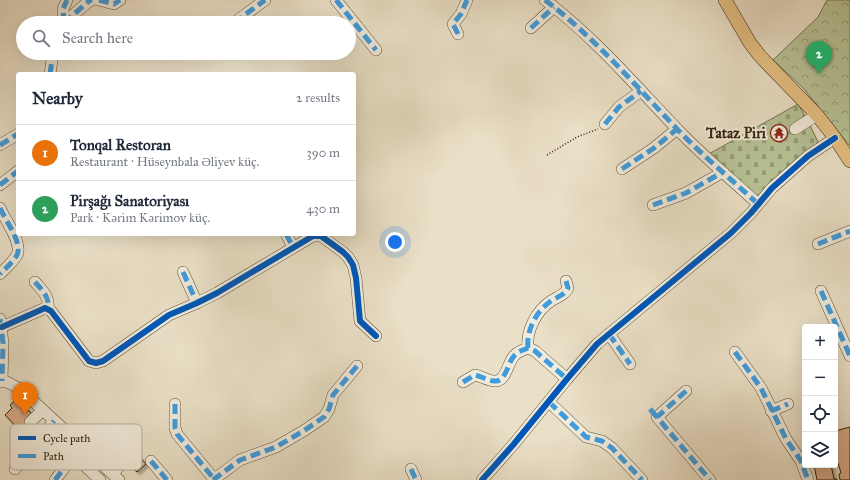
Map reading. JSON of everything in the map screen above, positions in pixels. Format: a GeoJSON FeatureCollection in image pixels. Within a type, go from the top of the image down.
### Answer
{"type":"FeatureCollection","features":[{"type":"Feature","properties":{"kind":"main road"},"geometry":{"type":"LineString","coordinates":[[725,0],[744,33],[760,56],[817,115],[835,138],[850,161]]}},
{"type":"Feature","properties":{"kind":"street"},"geometry":{"type":"LineString","coordinates":[[63,16],[63,10],[67,0]]}},
{"type":"Feature","properties":{"kind":"street"},"geometry":{"type":"LineString","coordinates":[[73,16],[92,0]]}},
{"type":"Feature","properties":{"kind":"street"},"geometry":{"type":"LineString","coordinates":[[99,0],[114,4],[120,0]]}},
{"type":"Feature","properties":{"kind":"street"},"geometry":{"type":"LineString","coordinates":[[242,16],[265,0]]}},
{"type":"Feature","properties":{"kind":"street"},"geometry":{"type":"LineString","coordinates":[[336,0],[349,16]]}},
{"type":"Feature","properties":{"kind":"street"},"geometry":{"type":"LineString","coordinates":[[458,34],[453,24],[461,14],[467,0]]}},
{"type":"Feature","properties":{"kind":"street"},"geometry":{"type":"LineString","coordinates":[[545,0],[589,37],[677,129],[758,204]]}},
{"type":"Feature","properties":{"kind":"street"},"geometry":{"type":"LineString","coordinates":[[531,28],[554,7]]}},
{"type":"Feature","properties":{"kind":"street"},"geometry":{"type":"LineString","coordinates":[[356,25],[376,50]]}},
{"type":"Feature","properties":{"kind":"street"},"geometry":{"type":"LineString","coordinates":[[50,72],[52,60]]}},
{"type":"Feature","properties":{"kind":"street"},"geometry":{"type":"LineString","coordinates":[[605,124],[619,107],[642,91]]}},
{"type":"Feature","properties":{"kind":"street"},"geometry":{"type":"LineString","coordinates":[[795,130],[817,115]]}},
{"type":"Feature","properties":{"kind":"street"},"geometry":{"type":"LineString","coordinates":[[622,169],[654,148],[677,129]]}},
{"type":"Feature","properties":{"kind":"street"},"geometry":{"type":"LineString","coordinates":[[0,145],[16,135]]}},
{"type":"Feature","properties":{"kind":"street"},"geometry":{"type":"LineString","coordinates":[[482,480],[549,402],[589,352],[731,233],[748,217],[772,188],[795,167],[808,156],[835,138]]}},
{"type":"Feature","properties":{"kind":"street"},"geometry":{"type":"LineString","coordinates":[[653,205],[686,193],[723,172]]}},
{"type":"Feature","properties":{"kind":"street"},"geometry":{"type":"LineString","coordinates":[[0,185],[16,173]]}},
{"type":"Feature","properties":{"kind":"street"},"geometry":{"type":"LineString","coordinates":[[0,208],[18,241],[19,248],[15,259],[0,274]]}},
{"type":"Feature","properties":{"kind":"street"},"geometry":{"type":"LineString","coordinates":[[818,244],[850,231]]}},
{"type":"Feature","properties":{"kind":"street"},"geometry":{"type":"LineString","coordinates":[[287,236],[293,247]]}},
{"type":"Feature","properties":{"kind":"street"},"geometry":{"type":"LineString","coordinates":[[58,424],[20,389],[13,384],[1,382],[3,343],[1,323],[43,309],[48,309],[89,361],[96,363],[102,361],[169,315],[217,293],[313,236]]}},
{"type":"Feature","properties":{"kind":"street"},"geometry":{"type":"LineString","coordinates":[[321,236],[343,252],[353,265],[356,278],[360,320],[376,336]]}},
{"type":"Feature","properties":{"kind":"street"},"geometry":{"type":"LineString","coordinates":[[183,272],[197,303]]}},
{"type":"Feature","properties":{"kind":"street"},"geometry":{"type":"LineString","coordinates":[[528,348],[527,340],[532,323],[549,302],[567,292],[568,288],[566,281]]}},
{"type":"Feature","properties":{"kind":"street"},"geometry":{"type":"LineString","coordinates":[[36,282],[47,297],[49,305],[48,309]]}},
{"type":"Feature","properties":{"kind":"street"},"geometry":{"type":"LineString","coordinates":[[821,291],[850,356]]}},
{"type":"Feature","properties":{"kind":"street"},"geometry":{"type":"LineString","coordinates":[[609,334],[630,364]]}},
{"type":"Feature","properties":{"kind":"street"},"geometry":{"type":"LineString","coordinates":[[463,382],[475,375],[495,382],[499,381],[503,377],[512,357],[528,348],[535,351],[566,379]]}},
{"type":"Feature","properties":{"kind":"street"},"geometry":{"type":"LineString","coordinates":[[735,352],[761,388],[771,411],[801,461],[808,480]]}},
{"type":"Feature","properties":{"kind":"street"},"geometry":{"type":"LineString","coordinates":[[175,404],[174,428],[177,434],[214,480],[240,460],[276,447],[324,417],[329,409],[332,395],[357,366]]}},
{"type":"Feature","properties":{"kind":"street"},"geometry":{"type":"LineString","coordinates":[[686,392],[653,413],[710,480]]}},
{"type":"Feature","properties":{"kind":"street"},"geometry":{"type":"LineString","coordinates":[[549,402],[586,437],[602,442],[612,448],[639,479]]}},
{"type":"Feature","properties":{"kind":"street"},"geometry":{"type":"LineString","coordinates":[[771,411],[788,404]]}},
{"type":"Feature","properties":{"kind":"street"},"geometry":{"type":"LineString","coordinates":[[30,422],[43,410]]}},
{"type":"Feature","properties":{"kind":"street"},"geometry":{"type":"LineString","coordinates":[[51,424],[54,420]]}},
{"type":"Feature","properties":{"kind":"street"},"geometry":{"type":"LineString","coordinates":[[151,461],[168,480]]}},
{"type":"Feature","properties":{"kind":"street"},"geometry":{"type":"LineString","coordinates":[[411,469],[416,480]]}},
{"type":"Feature","properties":{"kind":"street"},"geometry":{"type":"LineString","coordinates":[[55,480],[62,470]]}},
{"type":"Feature","properties":{"kind":"street"},"geometry":{"type":"LineString","coordinates":[[89,470],[100,480]]}},
{"type":"Feature","properties":{"kind":"street"},"geometry":{"type":"LineString","coordinates":[[108,470],[116,477]]}},
{"type":"Feature","properties":{"kind":"path"},"geometry":{"type":"LineString","coordinates":[[547,155],[577,137],[592,132],[605,124]]}},
{"type":"Feature","properties":{"kind":"green space"},"geometry":{"type":"Polygon","coordinates":[[[827,0],[850,0],[850,146],[803,88],[773,60],[818,17],[827,0]]]}},
{"type":"Feature","properties":{"kind":"green space"},"geometry":{"type":"Polygon","coordinates":[[[798,104],[818,142],[815,147],[756,197],[707,155],[798,104]]]}},
{"type":"Feature","properties":{"kind":"building"},"geometry":{"type":"Polygon","coordinates":[[[783,128],[784,137],[776,138],[775,129],[783,128]]]}},
{"type":"Feature","properties":{"kind":"building"},"geometry":{"type":"Polygon","coordinates":[[[17,399],[33,415],[27,421],[30,424],[14,424],[5,415],[12,408],[10,405],[17,399]]]}},
{"type":"Feature","properties":{"kind":"building"},"geometry":{"type":"Polygon","coordinates":[[[850,427],[850,480],[840,480],[839,474],[841,473],[838,463],[838,430],[850,427]]]}},
{"type":"Feature","properties":{"kind":"building"},"geometry":{"type":"Polygon","coordinates":[[[142,460],[146,464],[142,468],[142,460]]]}},
{"type":"Feature","properties":{"kind":"building"},"geometry":{"type":"Polygon","coordinates":[[[815,468],[832,468],[834,479],[837,479],[837,480],[817,480],[815,468]]]}},
{"type":"Feature","properties":{"kind":"marked path"},"geometry":{"type":"LineString","coordinates":[[64,16],[63,9],[67,0]]}},
{"type":"Feature","properties":{"kind":"marked path"},"geometry":{"type":"LineString","coordinates":[[72,16],[92,0]]}},
{"type":"Feature","properties":{"kind":"marked path"},"geometry":{"type":"LineString","coordinates":[[99,0],[114,4],[120,0]]}},
{"type":"Feature","properties":{"kind":"marked path"},"geometry":{"type":"LineString","coordinates":[[243,16],[265,0]]}},
{"type":"Feature","properties":{"kind":"marked path"},"geometry":{"type":"LineString","coordinates":[[336,0],[349,16]]}},
{"type":"Feature","properties":{"kind":"marked path"},"geometry":{"type":"LineString","coordinates":[[458,34],[453,24],[461,14],[467,0]]}},
{"type":"Feature","properties":{"kind":"marked path"},"geometry":{"type":"LineString","coordinates":[[545,0],[598,46],[688,140],[758,204]]}},
{"type":"Feature","properties":{"kind":"marked path"},"geometry":{"type":"LineString","coordinates":[[531,28],[554,7]]}},
{"type":"Feature","properties":{"kind":"marked path"},"geometry":{"type":"LineString","coordinates":[[356,25],[376,50]]}},
{"type":"Feature","properties":{"kind":"marked path"},"geometry":{"type":"LineString","coordinates":[[50,72],[52,60]]}},
{"type":"Feature","properties":{"kind":"marked path"},"geometry":{"type":"LineString","coordinates":[[605,124],[619,107],[641,91]]}},
{"type":"Feature","properties":{"kind":"marked path"},"geometry":{"type":"LineString","coordinates":[[622,169],[654,148],[677,129]]}},
{"type":"Feature","properties":{"kind":"marked path"},"geometry":{"type":"LineString","coordinates":[[0,145],[16,135]]}},
{"type":"Feature","properties":{"kind":"marked path"},"geometry":{"type":"LineString","coordinates":[[653,205],[686,193],[723,172]]}},
{"type":"Feature","properties":{"kind":"marked path"},"geometry":{"type":"LineString","coordinates":[[0,185],[16,173]]}},
{"type":"Feature","properties":{"kind":"marked path"},"geometry":{"type":"LineString","coordinates":[[0,208],[18,244],[17,255],[0,274]]}},
{"type":"Feature","properties":{"kind":"marked path"},"geometry":{"type":"LineString","coordinates":[[818,244],[850,231]]}},
{"type":"Feature","properties":{"kind":"marked path"},"geometry":{"type":"LineString","coordinates":[[287,236],[293,247]]}},
{"type":"Feature","properties":{"kind":"marked path"},"geometry":{"type":"LineString","coordinates":[[183,272],[197,303]]}},
{"type":"Feature","properties":{"kind":"marked path"},"geometry":{"type":"LineString","coordinates":[[528,348],[530,328],[533,322],[546,305],[567,290],[568,288],[566,281]]}},
{"type":"Feature","properties":{"kind":"marked path"},"geometry":{"type":"LineString","coordinates":[[35,282],[47,297],[48,309]]}},
{"type":"Feature","properties":{"kind":"marked path"},"geometry":{"type":"LineString","coordinates":[[821,291],[850,356]]}},
{"type":"Feature","properties":{"kind":"marked path"},"geometry":{"type":"LineString","coordinates":[[0,319],[3,343],[2,381]]}},
{"type":"Feature","properties":{"kind":"marked path"},"geometry":{"type":"LineString","coordinates":[[609,334],[630,364]]}},
{"type":"Feature","properties":{"kind":"marked path"},"geometry":{"type":"LineString","coordinates":[[463,382],[475,375],[491,381],[499,380],[505,375],[514,356],[518,352],[528,348],[535,351],[567,379]]}},
{"type":"Feature","properties":{"kind":"marked path"},"geometry":{"type":"LineString","coordinates":[[735,352],[761,388],[786,439],[801,461],[808,480]]}},
{"type":"Feature","properties":{"kind":"marked path"},"geometry":{"type":"LineString","coordinates":[[213,480],[240,460],[276,447],[324,417],[329,409],[333,395],[357,366]]}},
{"type":"Feature","properties":{"kind":"marked path"},"geometry":{"type":"LineString","coordinates":[[686,391],[657,417],[710,480]]}},
{"type":"Feature","properties":{"kind":"marked path"},"geometry":{"type":"LineString","coordinates":[[549,402],[586,437],[602,441],[612,448],[642,480]]}},
{"type":"Feature","properties":{"kind":"marked path"},"geometry":{"type":"LineString","coordinates":[[175,404],[175,428],[177,434],[214,479]]}},
{"type":"Feature","properties":{"kind":"marked path"},"geometry":{"type":"LineString","coordinates":[[771,411],[788,404]]}},
{"type":"Feature","properties":{"kind":"marked path"},"geometry":{"type":"LineString","coordinates":[[650,409],[657,417]]}},
{"type":"Feature","properties":{"kind":"marked path"},"geometry":{"type":"LineString","coordinates":[[151,461],[167,480]]}},
{"type":"Feature","properties":{"kind":"marked path"},"geometry":{"type":"LineString","coordinates":[[411,469],[416,480]]}},
{"type":"Feature","properties":{"kind":"marked path"},"geometry":{"type":"LineString","coordinates":[[55,480],[63,470]]}},
{"type":"Feature","properties":{"kind":"cycle path"},"geometry":{"type":"LineString","coordinates":[[482,480],[597,344],[731,233],[751,213],[772,188],[808,156],[835,138]]}},
{"type":"Feature","properties":{"kind":"cycle path"},"geometry":{"type":"LineString","coordinates":[[2,327],[45,308],[51,311],[89,361],[96,363],[103,361],[169,315],[217,293],[313,236],[321,236],[343,252],[353,265],[356,278],[360,321],[376,336]]}},
{"type":"Feature","properties":{"kind":"place","name":"Pirşağı Sanatoriyası"},"geometry":{"type":"Point","coordinates":[819,74]}},
{"type":"Feature","properties":{"kind":"place","name":"Tataz Piri"},"geometry":{"type":"Point","coordinates":[779,133]}},
{"type":"Feature","properties":{"kind":"place","name":"Tonqal Restoran"},"geometry":{"type":"Point","coordinates":[25,415]}}]}
